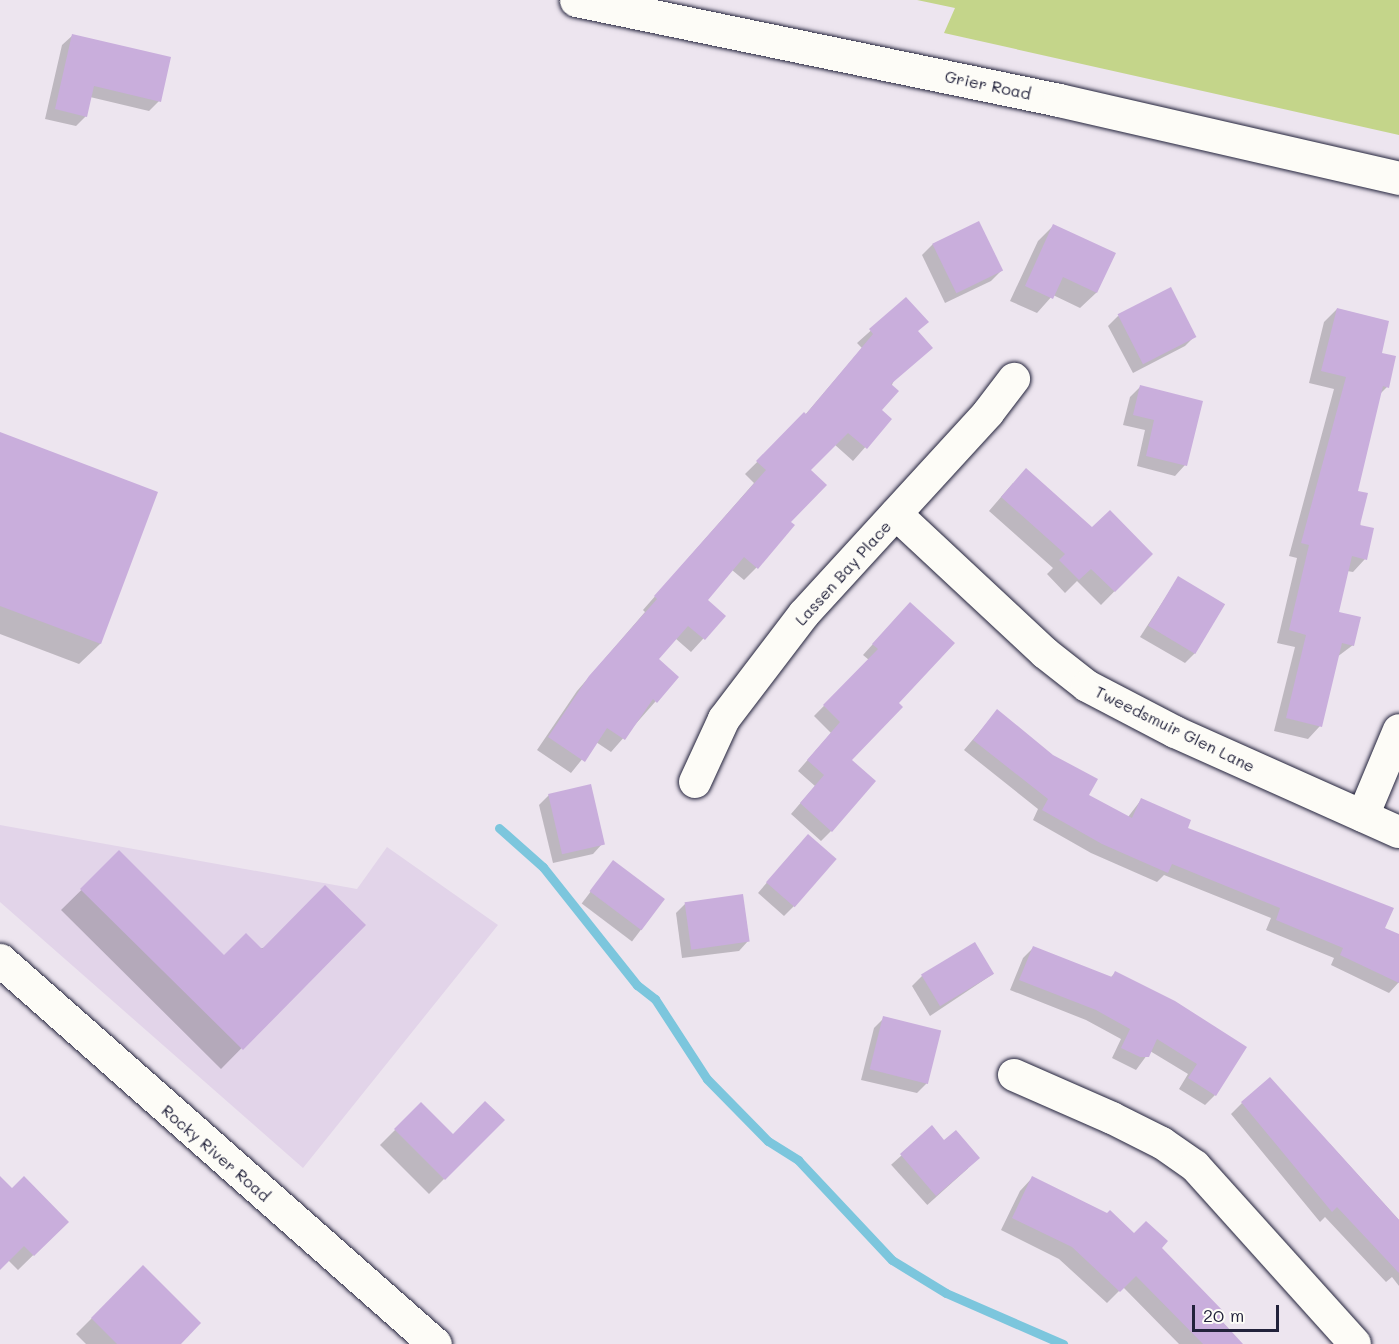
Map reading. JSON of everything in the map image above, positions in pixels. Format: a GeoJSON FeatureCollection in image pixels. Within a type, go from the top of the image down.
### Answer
{"type":"FeatureCollection","features":[{"type":"Feature","properties":{"kind":"street","name":"Grier Road"},"geometry":{"type":"LineString","coordinates":[[576,0],[1059,100],[1399,178]]}},
{"type":"Feature","properties":{"kind":"street","name":"Lassen Bay Place"},"geometry":{"type":"LineString","coordinates":[[695,782],[724,719],[804,614],[896,514],[1014,379]]}},
{"type":"Feature","properties":{"kind":"street","name":"Tweedsmuir Glen Lane"},"geometry":{"type":"LineString","coordinates":[[896,514],[1045,653],[1087,686],[1175,732],[1399,832]]}},
{"type":"Feature","properties":{"kind":"street"},"geometry":{"type":"LineString","coordinates":[[1364,816],[1399,730]]}},
{"type":"Feature","properties":{"kind":"street","name":"Rocky River Road"},"geometry":{"type":"LineString","coordinates":[[0,960],[435,1344]]}},
{"type":"Feature","properties":{"kind":"street"},"geometry":{"type":"LineString","coordinates":[[1014,1075],[1142,1133],[1195,1166],[1355,1344]]}},
{"type":"Feature","properties":{"kind":"shaded area"},"geometry":{"type":"Polygon","coordinates":[[[0,825],[357,889],[387,847],[498,925],[303,1168],[0,902],[0,825]]]}},
{"type":"Feature","properties":{"kind":"green space"},"geometry":{"type":"Polygon","coordinates":[[[917,0],[1399,0],[1399,135],[944,33],[955,8],[917,0]]]}},
{"type":"Feature","properties":{"kind":"building"},"geometry":{"type":"Polygon","coordinates":[[[72,34],[171,57],[161,102],[94,86],[87,117],[55,109],[72,34]]]}},
{"type":"Feature","properties":{"kind":"building"},"geometry":{"type":"Polygon","coordinates":[[[979,221],[1003,270],[956,293],[932,244],[979,221]]]}},
{"type":"Feature","properties":{"kind":"building"},"geometry":{"type":"Polygon","coordinates":[[[1053,224],[1116,253],[1097,293],[1063,277],[1053,299],[1025,286],[1053,224]]]}},
{"type":"Feature","properties":{"kind":"building"},"geometry":{"type":"Polygon","coordinates":[[[1171,287],[1196,337],[1143,364],[1118,314],[1171,287]]]}},
{"type":"Feature","properties":{"kind":"building"},"geometry":{"type":"Polygon","coordinates":[[[906,297],[929,322],[918,331],[933,348],[891,384],[899,391],[882,410],[892,419],[867,449],[848,433],[811,470],[827,485],[791,522],[795,525],[758,569],[744,557],[708,600],[726,616],[705,640],[688,626],[659,659],[679,677],[657,703],[653,699],[625,740],[607,728],[585,762],[548,737],[589,676],[657,599],[654,596],[766,470],[756,461],[804,412],[806,414],[873,334],[869,329],[906,297]]]}},
{"type":"Feature","properties":{"kind":"building"},"geometry":{"type":"Polygon","coordinates":[[[1337,308],[1389,321],[1382,353],[1396,356],[1389,388],[1383,386],[1358,491],[1368,493],[1360,525],[1374,528],[1367,560],[1352,556],[1339,612],[1361,617],[1354,646],[1342,643],[1322,727],[1286,718],[1306,635],[1289,630],[1309,545],[1301,543],[1346,377],[1321,371],[1337,308]]]}},
{"type":"Feature","properties":{"kind":"building"},"geometry":{"type":"Polygon","coordinates":[[[1140,385],[1203,401],[1187,466],[1146,456],[1154,420],[1133,415],[1140,385]]]}},
{"type":"Feature","properties":{"kind":"building"},"geometry":{"type":"Polygon","coordinates":[[[0,432],[158,492],[101,644],[0,606],[0,432]]]}},
{"type":"Feature","properties":{"kind":"building"},"geometry":{"type":"Polygon","coordinates":[[[1026,468],[1092,527],[1110,510],[1153,554],[1115,592],[1091,569],[1079,580],[1059,560],[1065,554],[1001,497],[1026,468]]]}},
{"type":"Feature","properties":{"kind":"building"},"geometry":{"type":"Polygon","coordinates":[[[1178,576],[1225,604],[1195,654],[1148,626],[1178,576]]]}},
{"type":"Feature","properties":{"kind":"building"},"geometry":{"type":"Polygon","coordinates":[[[910,602],[955,643],[899,703],[903,707],[852,760],[876,781],[832,832],[800,803],[824,775],[807,760],[840,722],[823,705],[878,649],[872,644],[910,602]]]}},
{"type":"Feature","properties":{"kind":"building"},"geometry":{"type":"Polygon","coordinates":[[[997,709],[1053,755],[1098,779],[1089,795],[1132,818],[1141,798],[1191,820],[1188,828],[1394,908],[1385,928],[1399,934],[1399,983],[1340,955],[1343,948],[1276,920],[1280,908],[1172,864],[1168,873],[1102,844],[1042,810],[1048,799],[973,740],[997,709]]]}},
{"type":"Feature","properties":{"kind":"building"},"geometry":{"type":"Polygon","coordinates":[[[591,784],[605,844],[562,854],[548,794],[591,784]]]}},
{"type":"Feature","properties":{"kind":"building"},"geometry":{"type":"Polygon","coordinates":[[[808,834],[837,859],[795,907],[766,882],[808,834]]]}},
{"type":"Feature","properties":{"kind":"building"},"geometry":{"type":"Polygon","coordinates":[[[119,850],[224,955],[246,933],[262,949],[325,885],[366,925],[243,1050],[80,889],[119,850]]]}},
{"type":"Feature","properties":{"kind":"building"},"geometry":{"type":"Polygon","coordinates":[[[613,860],[665,899],[641,930],[590,891],[613,860]]]}},
{"type":"Feature","properties":{"kind":"building"},"geometry":{"type":"Polygon","coordinates":[[[743,894],[750,942],[691,950],[685,902],[743,894]]]}},
{"type":"Feature","properties":{"kind":"building"},"geometry":{"type":"Polygon","coordinates":[[[975,942],[994,974],[940,1006],[921,974],[975,942]]]}},
{"type":"Feature","properties":{"kind":"building"},"geometry":{"type":"Polygon","coordinates":[[[1033,946],[1112,977],[1115,971],[1175,1001],[1247,1047],[1216,1096],[1188,1078],[1197,1064],[1157,1039],[1149,1057],[1140,1057],[1121,1048],[1130,1029],[1096,1010],[1019,980],[1033,946]]]}},
{"type":"Feature","properties":{"kind":"building"},"geometry":{"type":"Polygon","coordinates":[[[883,1016],[941,1031],[928,1084],[870,1069],[883,1016]]]}},
{"type":"Feature","properties":{"kind":"building"},"geometry":{"type":"Polygon","coordinates":[[[1270,1077],[1399,1220],[1399,1273],[1337,1207],[1332,1212],[1241,1102],[1270,1077]]]}},
{"type":"Feature","properties":{"kind":"building"},"geometry":{"type":"Polygon","coordinates":[[[485,1101],[505,1120],[445,1180],[394,1129],[421,1102],[453,1134],[485,1101]]]}},
{"type":"Feature","properties":{"kind":"building"},"geometry":{"type":"Polygon","coordinates":[[[932,1125],[944,1140],[956,1130],[980,1158],[936,1196],[900,1154],[932,1125]]]}},
{"type":"Feature","properties":{"kind":"building"},"geometry":{"type":"Polygon","coordinates":[[[0,1176],[12,1188],[24,1176],[69,1222],[34,1256],[24,1246],[0,1270],[0,1176]]]}},
{"type":"Feature","properties":{"kind":"building"},"geometry":{"type":"Polygon","coordinates":[[[1032,1176],[1107,1213],[1110,1210],[1134,1233],[1146,1221],[1168,1241],[1162,1248],[1225,1313],[1220,1319],[1243,1344],[1203,1344],[1136,1276],[1120,1292],[1072,1247],[1012,1218],[1032,1176]]]}},
{"type":"Feature","properties":{"kind":"building"},"geometry":{"type":"Polygon","coordinates":[[[143,1265],[201,1323],[181,1344],[117,1344],[91,1318],[143,1265]]]}},
{"type":"Feature","properties":{"kind":"waterway"},"geometry":{"type":"LineString","coordinates":[[499,828],[543,867],[637,985],[655,999],[707,1079],[768,1141],[798,1160],[892,1260],[946,1293],[1063,1344]]}}]}
